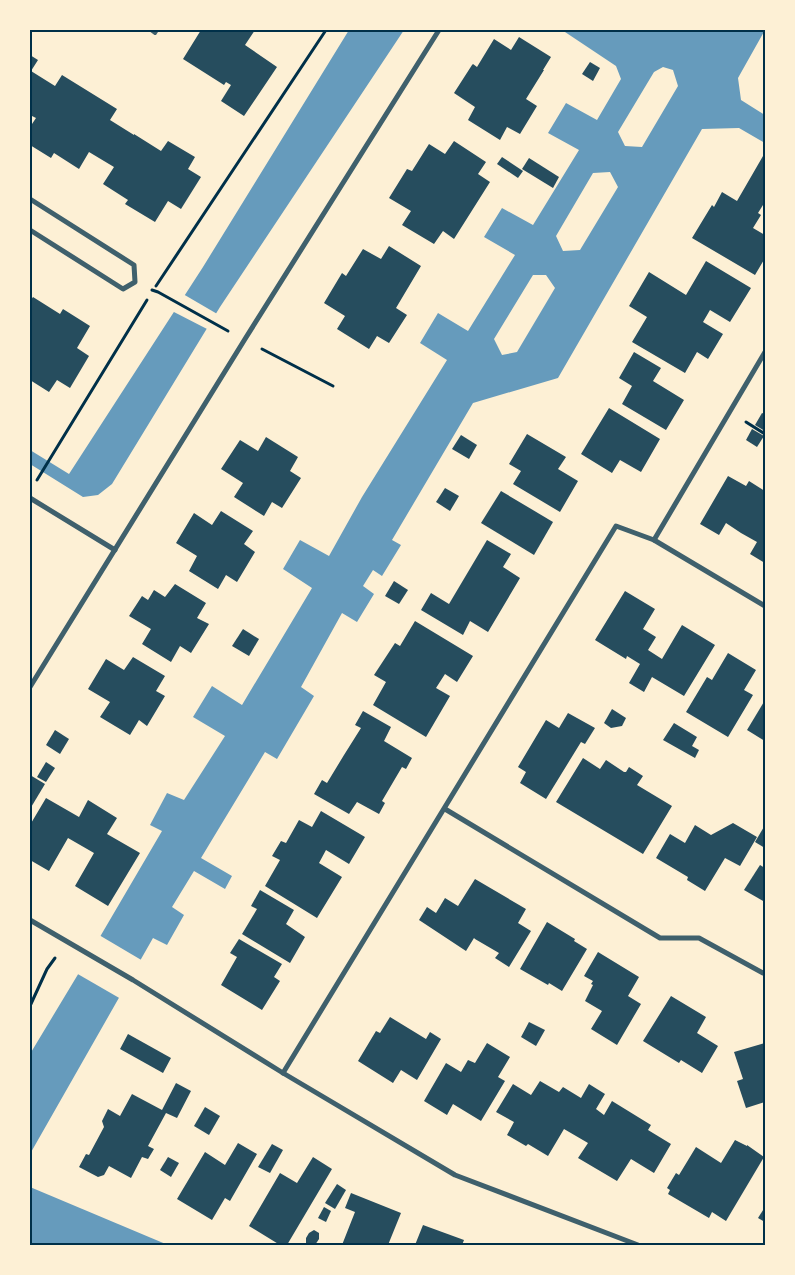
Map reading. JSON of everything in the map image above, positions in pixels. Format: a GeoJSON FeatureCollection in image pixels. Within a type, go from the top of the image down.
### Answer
{"type":"FeatureCollection","features":[{"type":"Feature","properties":{"kind":"street"},"geometry":{"type":"LineString","coordinates":[[30,687],[439,30]]}},
{"type":"Feature","properties":{"kind":"street"},"geometry":{"type":"LineString","coordinates":[[30,199],[134,265],[136,282],[123,289],[30,230]]}},
{"type":"Feature","properties":{"kind":"street"},"geometry":{"type":"LineString","coordinates":[[654,540],[765,352]]}},
{"type":"Feature","properties":{"kind":"street"},"geometry":{"type":"LineString","coordinates":[[30,498],[115,550]]}},
{"type":"Feature","properties":{"kind":"street"},"geometry":{"type":"LineString","coordinates":[[283,1073],[616,526],[654,540],[765,606]]}},
{"type":"Feature","properties":{"kind":"street"},"geometry":{"type":"LineString","coordinates":[[445,809],[660,938],[699,938],[763,973]]}},
{"type":"Feature","properties":{"kind":"street"},"geometry":{"type":"LineString","coordinates":[[30,920],[133,980],[283,1073],[455,1175],[638,1245]]}},
{"type":"Feature","properties":{"kind":"lane"},"geometry":{"type":"LineString","coordinates":[[151,30],[155,33],[157,30]]}},
{"type":"Feature","properties":{"kind":"path"},"geometry":{"type":"LineString","coordinates":[[153,290],[326,30]]}},
{"type":"Feature","properties":{"kind":"path"},"geometry":{"type":"LineString","coordinates":[[158,292],[235,335]]}},
{"type":"Feature","properties":{"kind":"path"},"geometry":{"type":"LineString","coordinates":[[36,480],[148,299]]}},
{"type":"Feature","properties":{"kind":"path"},"geometry":{"type":"LineString","coordinates":[[245,340],[333,386]]}},
{"type":"Feature","properties":{"kind":"path"},"geometry":{"type":"LineString","coordinates":[[30,1006],[47,969],[66,942]]}},
{"type":"Feature","properties":{"kind":"water"},"geometry":{"type":"Polygon","coordinates":[[[349,30],[404,30],[220,307],[112,484],[98,495],[83,497],[30,464],[30,450],[69,474],[203,267],[349,30]]]}},
{"type":"Feature","properties":{"kind":"water"},"geometry":{"type":"Polygon","coordinates":[[[562,30],[765,30],[738,78],[741,100],[765,115],[765,143],[739,128],[702,129],[558,378],[473,403],[392,540],[401,545],[382,576],[373,570],[363,586],[374,594],[357,622],[342,613],[301,687],[314,696],[277,759],[265,752],[201,858],[232,876],[225,889],[194,871],[172,907],[184,915],[167,945],[153,938],[30,1154],[30,1054],[162,831],[150,825],[167,793],[184,800],[225,736],[193,717],[212,686],[242,705],[312,588],[283,569],[300,540],[329,556],[362,497],[447,360],[420,343],[438,313],[468,331],[515,255],[484,237],[502,208],[533,225],[579,150],[548,133],[566,103],[597,120],[621,79],[616,66],[562,30]],[[663,67],[654,72],[618,132],[625,146],[642,147],[678,86],[673,70],[663,67]],[[610,172],[593,173],[556,236],[563,251],[580,250],[618,187],[610,172]],[[533,275],[494,339],[502,355],[517,352],[555,288],[546,275],[533,275]]]}},
{"type":"Feature","properties":{"kind":"water"},"geometry":{"type":"Polygon","coordinates":[[[30,1187],[168,1245],[30,1245],[30,1187]]]}},
{"type":"Feature","properties":{"kind":"pier"},"geometry":{"type":"Polygon","coordinates":[[[183,294],[219,315],[209,330],[172,311],[183,294]]]}},
{"type":"Feature","properties":{"kind":"pier"},"geometry":{"type":"Polygon","coordinates":[[[99,935],[143,961],[121,999],[76,973],[99,935]]]}},
{"type":"Feature","properties":{"kind":"building"},"geometry":{"type":"Polygon","coordinates":[[[201,30],[255,30],[245,45],[277,67],[244,116],[221,101],[231,85],[226,82],[224,85],[183,59],[201,30]]]}},
{"type":"Feature","properties":{"kind":"building"},"geometry":{"type":"Polygon","coordinates":[[[519,37],[551,57],[526,99],[537,106],[520,134],[507,127],[500,140],[468,120],[475,107],[454,93],[472,65],[477,67],[494,39],[511,50],[519,37]]]}},
{"type":"Feature","properties":{"kind":"building"},"geometry":{"type":"Polygon","coordinates":[[[30,55],[38,60],[31,71],[55,86],[62,75],[117,109],[110,120],[134,135],[161,151],[168,141],[195,157],[188,169],[201,177],[181,209],[168,201],[155,222],[125,204],[128,200],[103,184],[114,167],[89,152],[79,169],[54,153],[51,158],[30,145],[30,127],[36,118],[30,115],[30,55]]]}},
{"type":"Feature","properties":{"kind":"building"},"geometry":{"type":"Polygon","coordinates":[[[590,62],[600,68],[593,81],[582,74],[590,62]]]}},
{"type":"Feature","properties":{"kind":"building"},"geometry":{"type":"Polygon","coordinates":[[[454,141],[486,162],[478,174],[490,182],[454,239],[443,231],[434,244],[402,225],[411,211],[389,198],[407,169],[412,171],[429,144],[445,154],[454,141]]]}},
{"type":"Feature","properties":{"kind":"building"},"geometry":{"type":"Polygon","coordinates":[[[763,156],[765,157],[765,206],[763,205],[758,213],[761,215],[753,228],[765,235],[765,258],[755,275],[692,238],[722,192],[737,201],[763,156]]]}},
{"type":"Feature","properties":{"kind":"building"},"geometry":{"type":"Polygon","coordinates":[[[502,157],[523,171],[518,178],[497,164],[502,157]]]}},
{"type":"Feature","properties":{"kind":"building"},"geometry":{"type":"Polygon","coordinates":[[[529,158],[559,177],[553,188],[522,169],[529,158]]]}},
{"type":"Feature","properties":{"kind":"building"},"geometry":{"type":"Polygon","coordinates":[[[389,246],[421,266],[396,308],[407,315],[389,343],[377,336],[369,349],[337,329],[345,316],[324,303],[342,273],[346,276],[363,249],[381,259],[389,246]]]}},
{"type":"Feature","properties":{"kind":"building"},"geometry":{"type":"Polygon","coordinates":[[[706,261],[751,288],[730,322],[710,310],[703,322],[723,334],[708,359],[697,352],[685,373],[632,342],[647,317],[629,306],[649,272],[686,295],[706,261]]]}},
{"type":"Feature","properties":{"kind":"building"},"geometry":{"type":"Polygon","coordinates":[[[33,297],[60,314],[63,309],[90,326],[77,348],[89,356],[70,388],[57,380],[49,392],[30,380],[30,301],[33,297]]]}},
{"type":"Feature","properties":{"kind":"building"},"geometry":{"type":"Polygon","coordinates":[[[634,352],[661,368],[653,381],[684,400],[666,430],[622,404],[632,386],[619,378],[634,352]]]}},
{"type":"Feature","properties":{"kind":"building"},"geometry":{"type":"Polygon","coordinates":[[[609,408],[660,439],[641,472],[620,460],[612,473],[581,454],[609,408]]]}},
{"type":"Feature","properties":{"kind":"building"},"geometry":{"type":"Polygon","coordinates":[[[762,413],[765,414],[765,431],[755,425],[762,413]]]}},
{"type":"Feature","properties":{"kind":"building"},"geometry":{"type":"Polygon","coordinates":[[[752,429],[764,436],[757,447],[746,440],[752,429]]]}},
{"type":"Feature","properties":{"kind":"building"},"geometry":{"type":"Polygon","coordinates":[[[527,434],[566,457],[558,469],[578,481],[560,512],[513,484],[521,471],[509,464],[527,434]]]}},
{"type":"Feature","properties":{"kind":"building"},"geometry":{"type":"Polygon","coordinates":[[[461,435],[477,445],[469,459],[452,449],[461,435]]]}},
{"type":"Feature","properties":{"kind":"building"},"geometry":{"type":"Polygon","coordinates":[[[266,437],[298,457],[290,471],[301,478],[282,508],[272,502],[264,516],[234,497],[243,483],[221,469],[240,440],[258,451],[266,437]]]}},
{"type":"Feature","properties":{"kind":"building"},"geometry":{"type":"Polygon","coordinates":[[[728,476],[746,486],[749,481],[765,491],[765,563],[750,554],[757,542],[726,523],[719,535],[700,524],[728,476]]]}},
{"type":"Feature","properties":{"kind":"building"},"geometry":{"type":"Polygon","coordinates":[[[445,488],[459,496],[450,511],[436,502],[445,488]]]}},
{"type":"Feature","properties":{"kind":"building"},"geometry":{"type":"Polygon","coordinates":[[[501,491],[553,522],[534,555],[481,523],[501,491]]]}},
{"type":"Feature","properties":{"kind":"building"},"geometry":{"type":"Polygon","coordinates":[[[221,511],[253,531],[244,544],[255,552],[237,582],[226,575],[218,589],[189,571],[197,556],[176,543],[194,513],[212,525],[221,511]]]}},
{"type":"Feature","properties":{"kind":"building"},"geometry":{"type":"Polygon","coordinates":[[[487,540],[511,554],[503,567],[520,578],[488,632],[470,621],[463,635],[421,610],[431,593],[449,604],[487,540]]]}},
{"type":"Feature","properties":{"kind":"building"},"geometry":{"type":"Polygon","coordinates":[[[394,581],[408,590],[399,604],[385,596],[394,581]]]}},
{"type":"Feature","properties":{"kind":"building"},"geometry":{"type":"Polygon","coordinates":[[[175,584],[206,603],[197,618],[209,624],[191,653],[180,646],[171,662],[142,644],[151,629],[129,616],[142,596],[148,600],[154,590],[165,597],[175,584]]]}},
{"type":"Feature","properties":{"kind":"building"},"geometry":{"type":"Polygon","coordinates":[[[625,591],[655,609],[643,629],[656,637],[648,650],[662,659],[682,625],[715,645],[684,696],[652,677],[644,692],[629,683],[640,664],[627,656],[626,659],[595,640],[625,591]]]}},
{"type":"Feature","properties":{"kind":"building"},"geometry":{"type":"Polygon","coordinates":[[[415,621],[473,656],[457,682],[445,674],[436,688],[450,696],[426,737],[373,705],[386,682],[374,675],[395,643],[400,646],[415,621]]]}},
{"type":"Feature","properties":{"kind":"building"},"geometry":{"type":"Polygon","coordinates":[[[243,629],[259,639],[249,656],[232,646],[243,629]]]}},
{"type":"Feature","properties":{"kind":"building"},"geometry":{"type":"Polygon","coordinates":[[[728,653],[756,670],[744,690],[753,695],[728,737],[686,712],[707,677],[712,680],[728,653]]]}},
{"type":"Feature","properties":{"kind":"building"},"geometry":{"type":"Polygon","coordinates":[[[133,657],[165,676],[156,691],[165,696],[147,726],[139,720],[130,735],[100,717],[110,702],[88,689],[106,659],[124,670],[133,657]]]}},
{"type":"Feature","properties":{"kind":"building"},"geometry":{"type":"Polygon","coordinates":[[[765,700],[765,741],[747,730],[765,700]]]}},
{"type":"Feature","properties":{"kind":"building"},"geometry":{"type":"Polygon","coordinates":[[[612,709],[626,718],[622,726],[611,728],[604,723],[612,709]]]}},
{"type":"Feature","properties":{"kind":"building"},"geometry":{"type":"Polygon","coordinates":[[[363,711],[391,727],[384,741],[412,758],[406,769],[402,767],[382,801],[385,803],[379,814],[357,802],[349,814],[314,794],[322,780],[327,783],[361,728],[355,725],[363,711]]]}},
{"type":"Feature","properties":{"kind":"building"},"geometry":{"type":"Polygon","coordinates":[[[568,713],[595,728],[585,744],[581,742],[546,799],[520,783],[526,772],[518,767],[546,720],[559,728],[568,713]]]}},
{"type":"Feature","properties":{"kind":"building"},"geometry":{"type":"Polygon","coordinates":[[[674,723],[697,737],[692,746],[699,750],[695,758],[663,740],[674,723]]]}},
{"type":"Feature","properties":{"kind":"building"},"geometry":{"type":"Polygon","coordinates":[[[55,730],[69,739],[60,754],[46,745],[55,730]]]}},
{"type":"Feature","properties":{"kind":"building"},"geometry":{"type":"Polygon","coordinates":[[[583,758],[600,769],[606,760],[624,772],[629,767],[643,776],[637,785],[672,806],[643,854],[556,802],[583,758]]]}},
{"type":"Feature","properties":{"kind":"building"},"geometry":{"type":"Polygon","coordinates":[[[46,762],[55,768],[46,782],[37,777],[46,762]]]}},
{"type":"Feature","properties":{"kind":"building"},"geometry":{"type":"Polygon","coordinates":[[[30,775],[45,784],[30,809],[30,775]]]}},
{"type":"Feature","properties":{"kind":"building"},"geometry":{"type":"Polygon","coordinates":[[[46,798],[79,817],[88,800],[117,818],[107,834],[140,853],[108,906],[75,886],[94,853],[68,838],[49,871],[30,860],[30,825],[46,798]]]}},
{"type":"Feature","properties":{"kind":"building"},"geometry":{"type":"Polygon","coordinates":[[[321,811],[365,837],[349,864],[326,850],[319,863],[342,877],[317,918],[265,886],[280,860],[272,856],[281,841],[286,843],[299,820],[312,827],[321,811]]]}},
{"type":"Feature","properties":{"kind":"building"},"geometry":{"type":"Polygon","coordinates":[[[733,823],[757,837],[740,866],[725,858],[705,891],[687,880],[688,877],[656,858],[670,834],[685,843],[695,825],[711,835],[733,823]]]}},
{"type":"Feature","properties":{"kind":"building"},"geometry":{"type":"Polygon","coordinates":[[[765,825],[765,848],[755,842],[765,825]]]}},
{"type":"Feature","properties":{"kind":"building"},"geometry":{"type":"Polygon","coordinates":[[[760,865],[765,868],[765,902],[744,890],[760,865]]]}},
{"type":"Feature","properties":{"kind":"building"},"geometry":{"type":"Polygon","coordinates":[[[475,879],[526,909],[518,923],[531,931],[509,967],[495,958],[499,953],[474,938],[466,951],[419,920],[427,907],[436,913],[445,898],[458,906],[475,879]]]}},
{"type":"Feature","properties":{"kind":"building"},"geometry":{"type":"Polygon","coordinates":[[[260,890],[294,910],[286,924],[305,937],[290,963],[242,934],[257,909],[251,906],[260,890]]]}},
{"type":"Feature","properties":{"kind":"building"},"geometry":{"type":"Polygon","coordinates":[[[547,922],[575,939],[574,941],[587,949],[562,991],[520,969],[547,922]]]}},
{"type":"Feature","properties":{"kind":"building"},"geometry":{"type":"Polygon","coordinates":[[[239,939],[282,964],[274,977],[280,981],[262,1010],[221,985],[237,957],[230,953],[239,939]]]}},
{"type":"Feature","properties":{"kind":"building"},"geometry":{"type":"Polygon","coordinates":[[[598,952],[639,977],[628,996],[641,1004],[617,1045],[591,1029],[602,1011],[585,1001],[593,981],[584,976],[598,952]]]}},
{"type":"Feature","properties":{"kind":"building"},"geometry":{"type":"Polygon","coordinates":[[[671,996],[706,1017],[697,1033],[718,1046],[702,1073],[681,1060],[679,1063],[643,1041],[671,996]]]}},
{"type":"Feature","properties":{"kind":"building"},"geometry":{"type":"Polygon","coordinates":[[[390,1017],[426,1039],[430,1032],[441,1039],[417,1080],[401,1070],[393,1083],[358,1061],[376,1031],[380,1033],[390,1017]]]}},
{"type":"Feature","properties":{"kind":"building"},"geometry":{"type":"Polygon","coordinates":[[[529,1022],[545,1030],[536,1046],[521,1037],[529,1022]]]}},
{"type":"Feature","properties":{"kind":"building"},"geometry":{"type":"Polygon","coordinates":[[[128,1034],[171,1058],[163,1073],[120,1049],[128,1034]]]}},
{"type":"Feature","properties":{"kind":"building"},"geometry":{"type":"Polygon","coordinates":[[[487,1043],[510,1057],[498,1077],[505,1081],[481,1121],[453,1104],[447,1115],[424,1101],[446,1063],[461,1072],[468,1060],[475,1063],[487,1043]]]}},
{"type":"Feature","properties":{"kind":"building"},"geometry":{"type":"Polygon","coordinates":[[[765,1043],[765,1102],[746,1108],[737,1081],[743,1079],[734,1052],[765,1043]]]}},
{"type":"Feature","properties":{"kind":"building"},"geometry":{"type":"Polygon","coordinates":[[[540,1081],[559,1092],[563,1087],[581,1098],[589,1084],[605,1094],[596,1109],[604,1115],[612,1101],[651,1125],[648,1130],[671,1144],[654,1173],[631,1159],[617,1181],[578,1158],[588,1143],[564,1129],[548,1156],[528,1144],[526,1146],[507,1135],[514,1122],[496,1112],[513,1084],[531,1095],[540,1081]]]}},
{"type":"Feature","properties":{"kind":"building"},"geometry":{"type":"Polygon","coordinates":[[[176,1083],[191,1091],[177,1118],[166,1113],[148,1146],[154,1149],[148,1159],[142,1157],[131,1178],[109,1166],[104,1175],[98,1177],[79,1167],[86,1154],[89,1155],[104,1127],[102,1121],[108,1109],[120,1116],[132,1094],[162,1110],[176,1083]]]}},
{"type":"Feature","properties":{"kind":"building"},"geometry":{"type":"Polygon","coordinates":[[[205,1107],[220,1116],[209,1135],[194,1126],[205,1107]]]}},
{"type":"Feature","properties":{"kind":"building"},"geometry":{"type":"Polygon","coordinates":[[[735,1140],[747,1145],[764,1157],[726,1221],[712,1212],[709,1218],[668,1194],[670,1190],[667,1188],[676,1173],[679,1175],[696,1147],[721,1163],[735,1140]]]}},
{"type":"Feature","properties":{"kind":"building"},"geometry":{"type":"Polygon","coordinates":[[[238,1143],[257,1154],[230,1201],[225,1198],[212,1220],[177,1199],[205,1152],[225,1165],[238,1143]]]}},
{"type":"Feature","properties":{"kind":"building"},"geometry":{"type":"Polygon","coordinates":[[[272,1144],[283,1150],[270,1173],[258,1167],[272,1144]]]}},
{"type":"Feature","properties":{"kind":"building"},"geometry":{"type":"Polygon","coordinates":[[[168,1157],[179,1163],[171,1177],[160,1170],[168,1157]]]}},
{"type":"Feature","properties":{"kind":"building"},"geometry":{"type":"Polygon","coordinates":[[[313,1157],[332,1169],[287,1245],[280,1245],[249,1226],[280,1173],[297,1183],[313,1157]]]}},
{"type":"Feature","properties":{"kind":"building"},"geometry":{"type":"Polygon","coordinates":[[[337,1184],[346,1190],[335,1209],[325,1203],[337,1184]]]}},
{"type":"Feature","properties":{"kind":"building"},"geometry":{"type":"Polygon","coordinates":[[[351,1193],[401,1213],[388,1245],[342,1245],[355,1212],[345,1208],[351,1193]]]}},
{"type":"Feature","properties":{"kind":"building"},"geometry":{"type":"Polygon","coordinates":[[[324,1207],[331,1211],[326,1222],[318,1218],[324,1207]]]}},
{"type":"Feature","properties":{"kind":"building"},"geometry":{"type":"Polygon","coordinates":[[[765,1207],[765,1222],[758,1218],[765,1207]]]}},
{"type":"Feature","properties":{"kind":"building"},"geometry":{"type":"Polygon","coordinates":[[[423,1225],[464,1240],[462,1245],[415,1245],[423,1225]]]}},
{"type":"Feature","properties":{"kind":"building"},"geometry":{"type":"Polygon","coordinates":[[[314,1230],[319,1233],[319,1239],[315,1245],[308,1245],[306,1244],[306,1238],[314,1230]]]}}]}
